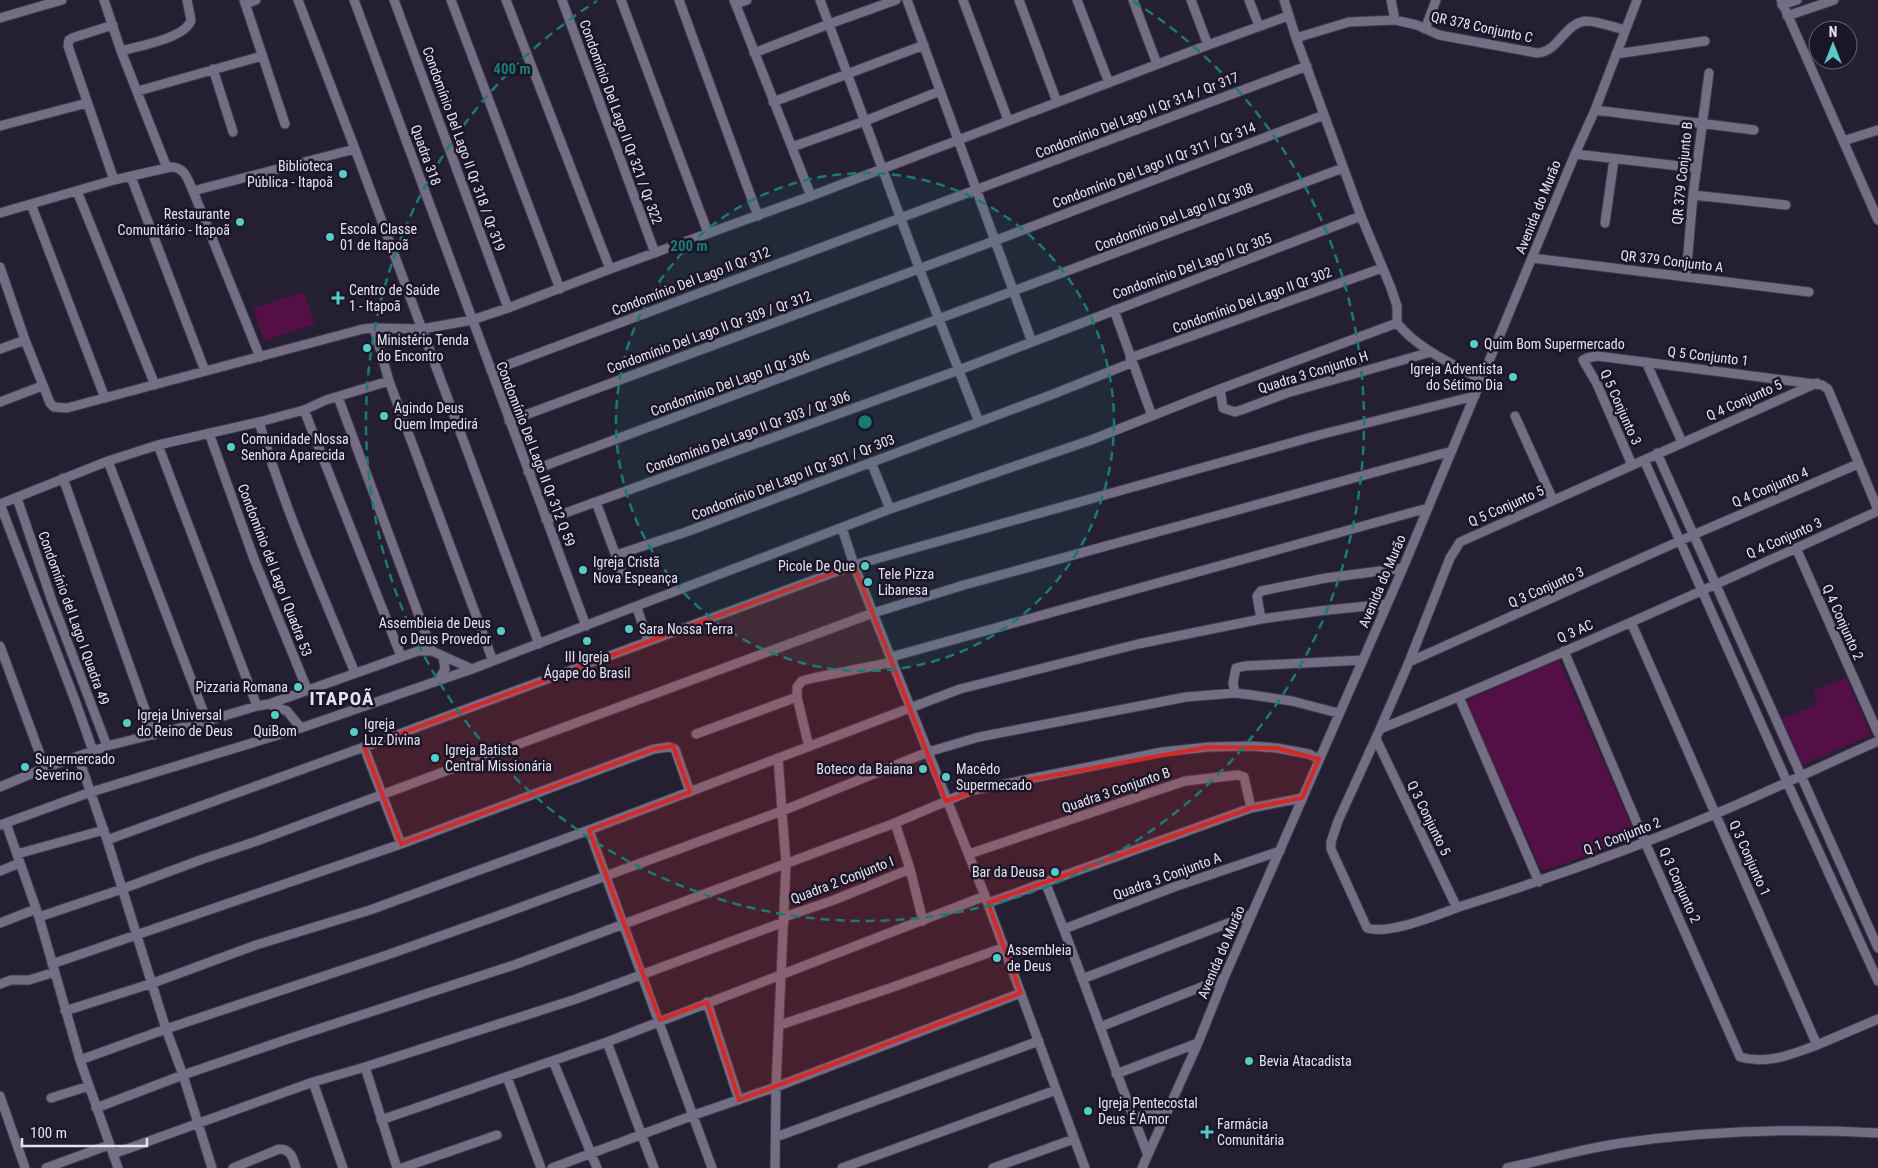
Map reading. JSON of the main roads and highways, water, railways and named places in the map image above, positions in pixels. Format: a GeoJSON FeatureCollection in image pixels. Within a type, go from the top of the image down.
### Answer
{"type":"FeatureCollection","features":[{"type":"Feature","properties":{"kind":"place","name":"Biblioteca Pública - Itapoã"},"geometry":{"type":"Point","coordinates":[343,174]}},
{"type":"Feature","properties":{"kind":"place","name":"Restaurante Comunitário - Itapoã"},"geometry":{"type":"Point","coordinates":[240,222]}},
{"type":"Feature","properties":{"kind":"place","name":"Escola Classe 01 de Itapoã"},"geometry":{"type":"Point","coordinates":[330,237]}},
{"type":"Feature","properties":{"kind":"place","name":"Centro de Saúde 1 - Itapoã"},"geometry":{"type":"Point","coordinates":[338,298]}},
{"type":"Feature","properties":{"kind":"place","name":"Quim Bom Supermercado"},"geometry":{"type":"Point","coordinates":[1474,344]}},
{"type":"Feature","properties":{"kind":"place","name":"Ministério Tenda do Encontro"},"geometry":{"type":"Point","coordinates":[367,348]}},
{"type":"Feature","properties":{"kind":"place","name":"Igreja Adventista do Sétimo Dia"},"geometry":{"type":"Point","coordinates":[1513,377]}},
{"type":"Feature","properties":{"kind":"place","name":"Agindo Deus Quem Impedirá"},"geometry":{"type":"Point","coordinates":[384,416]}},
{"type":"Feature","properties":{"kind":"place","name":"Comunidade Nossa Senhora Aparecida"},"geometry":{"type":"Point","coordinates":[231,447]}},
{"type":"Feature","properties":{"kind":"place","name":"Picole De Que"},"geometry":{"type":"Point","coordinates":[865,566]}},
{"type":"Feature","properties":{"kind":"place","name":"Igreja Cristã Nova Espeança"},"geometry":{"type":"Point","coordinates":[583,570]}},
{"type":"Feature","properties":{"kind":"place","name":"Tele Pizza Libanesa"},"geometry":{"type":"Point","coordinates":[868,582]}},
{"type":"Feature","properties":{"kind":"place","name":"Sara Nossa Terra"},"geometry":{"type":"Point","coordinates":[629,629]}},
{"type":"Feature","properties":{"kind":"place","name":"Assembleia de Deus o Deus Provedor"},"geometry":{"type":"Point","coordinates":[501,631]}},
{"type":"Feature","properties":{"kind":"place","name":"III Igreja Ágape do Brasil"},"geometry":{"type":"Point","coordinates":[587,641]}},
{"type":"Feature","properties":{"kind":"place","name":"Pizzaria Romana"},"geometry":{"type":"Point","coordinates":[298,687]}},
{"type":"Feature","properties":{"kind":"place","name":"QuiBom"},"geometry":{"type":"Point","coordinates":[275,715]}},
{"type":"Feature","properties":{"kind":"place","name":"Igreja Universal do Reino de Deus"},"geometry":{"type":"Point","coordinates":[127,723]}},
{"type":"Feature","properties":{"kind":"place","name":"Igreja Luz Divina"},"geometry":{"type":"Point","coordinates":[354,732]}},
{"type":"Feature","properties":{"kind":"place","name":"Igreja Batista Central Missionária"},"geometry":{"type":"Point","coordinates":[435,758]}},
{"type":"Feature","properties":{"kind":"place","name":"Supermercado Severino"},"geometry":{"type":"Point","coordinates":[25,767]}},
{"type":"Feature","properties":{"kind":"place","name":"Boteco da Baiana"},"geometry":{"type":"Point","coordinates":[923,769]}},
{"type":"Feature","properties":{"kind":"place","name":"Macêdo Supermecado"},"geometry":{"type":"Point","coordinates":[946,777]}},
{"type":"Feature","properties":{"kind":"place","name":"Bar da Deusa"},"geometry":{"type":"Point","coordinates":[1055,872]}},
{"type":"Feature","properties":{"kind":"place","name":"Assembleia de Deus"},"geometry":{"type":"Point","coordinates":[997,958]}},
{"type":"Feature","properties":{"kind":"place","name":"Bevia Atacadista"},"geometry":{"type":"Point","coordinates":[1249,1061]}},
{"type":"Feature","properties":{"kind":"place","name":"Igreja Pentecostal Deus É Amor"},"geometry":{"type":"Point","coordinates":[1088,1111]}},
{"type":"Feature","properties":{"kind":"place","name":"Farmácia Comunitária"},"geometry":{"type":"Point","coordinates":[1207,1132]}},
{"type":"Feature","properties":{"kind":"district","name":"ITAPOÃ"},"geometry":{"type":"Point","coordinates":[342,698]}}]}
